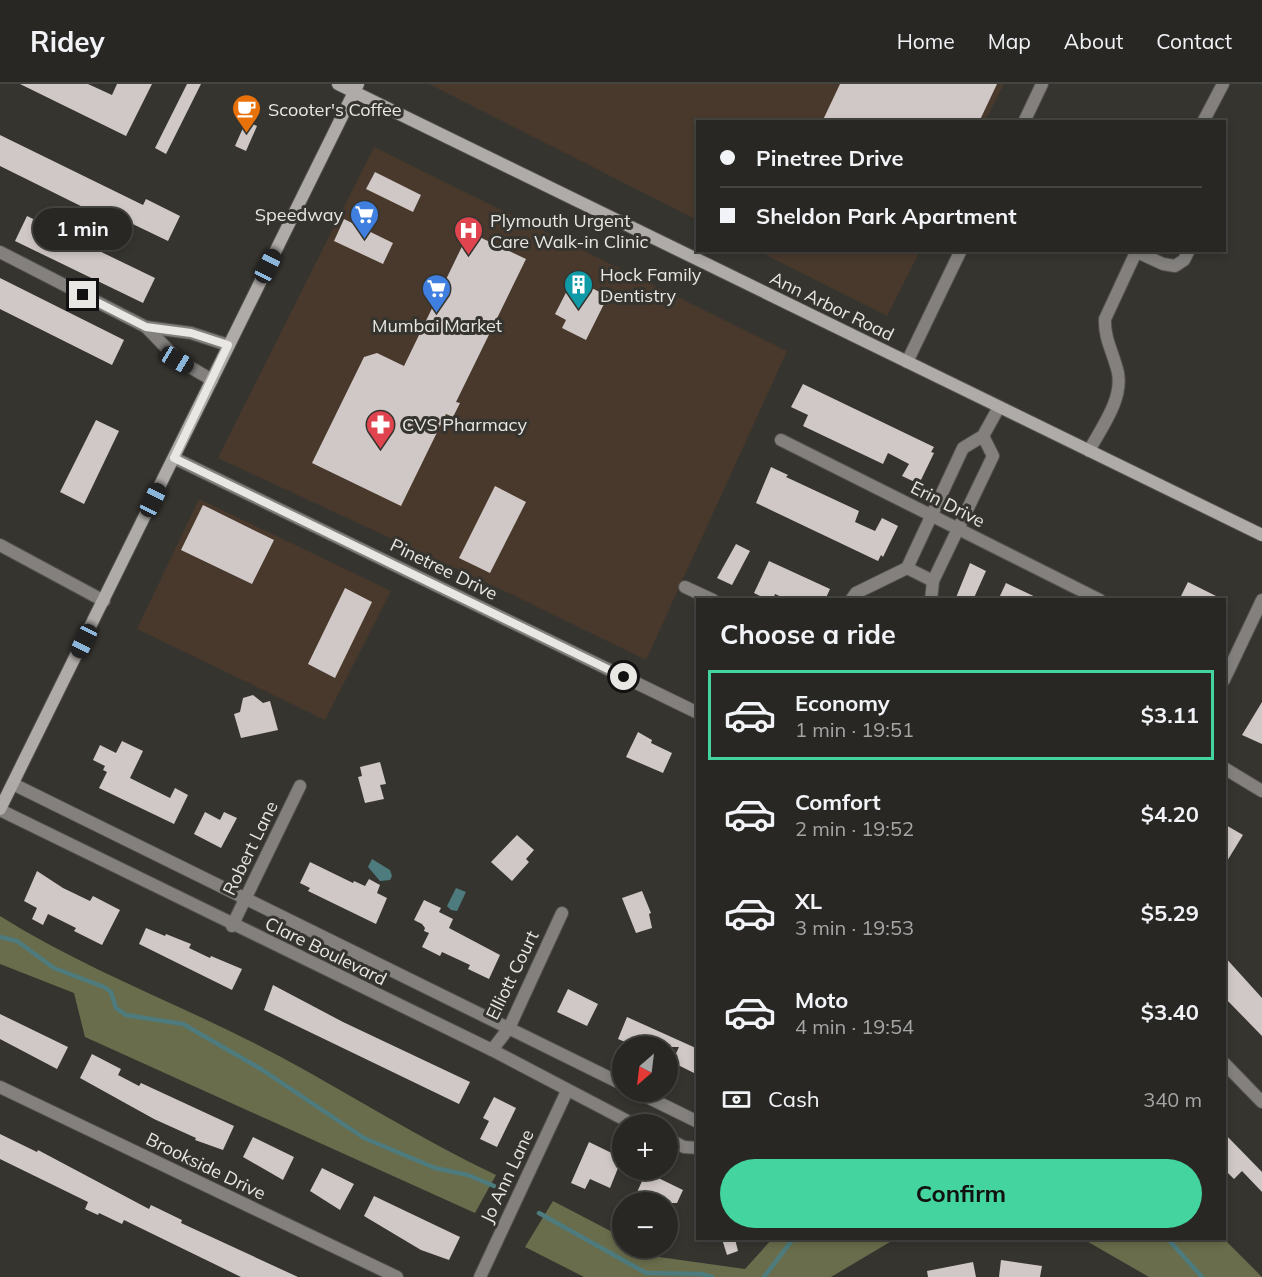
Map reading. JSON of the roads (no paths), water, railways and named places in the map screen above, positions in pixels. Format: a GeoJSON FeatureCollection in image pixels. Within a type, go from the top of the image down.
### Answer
{"type":"FeatureCollection","features":[{"type":"Feature","properties":{"kind":"main road","name":"Ann Arbor Road"},"geometry":{"type":"LineString","coordinates":[[338,84],[356,88],[907,362],[1262,535]]}},
{"type":"Feature","properties":{"kind":"main road"},"geometry":{"type":"LineString","coordinates":[[0,809],[356,88]]}},
{"type":"Feature","properties":{"kind":"street"},"geometry":{"type":"LineString","coordinates":[[1025,120],[1042,84]]}},
{"type":"Feature","properties":{"kind":"street"},"geometry":{"type":"LineString","coordinates":[[1204,120],[1223,84]]}},
{"type":"Feature","properties":{"kind":"street"},"geometry":{"type":"LineString","coordinates":[[0,252],[146,327],[191,333],[228,345]]}},
{"type":"Feature","properties":{"kind":"street"},"geometry":{"type":"LineString","coordinates":[[907,362],[960,252]]}},
{"type":"Feature","properties":{"kind":"street"},"geometry":{"type":"LineString","coordinates":[[1089,450],[1114,404],[1118,389],[1118,374],[1104,330],[1105,319],[1137,252]]}},
{"type":"Feature","properties":{"kind":"street"},"geometry":{"type":"LineString","coordinates":[[1139,252],[1163,264],[1175,266],[1184,260],[1188,252]]}},
{"type":"Feature","properties":{"kind":"street"},"geometry":{"type":"LineString","coordinates":[[146,327],[177,360],[212,380]]}},
{"type":"Feature","properties":{"kind":"street"},"geometry":{"type":"LineString","coordinates":[[852,598],[856,593],[908,568],[963,448],[983,436],[999,407]]}},
{"type":"Feature","properties":{"kind":"street"},"geometry":{"type":"LineString","coordinates":[[931,598],[933,581],[993,456],[983,436]]}},
{"type":"Feature","properties":{"kind":"street","name":"Erin Drive"},"geometry":{"type":"LineString","coordinates":[[781,440],[1096,598]]}},
{"type":"Feature","properties":{"kind":"street","name":"Pinetree Drive"},"geometry":{"type":"LineString","coordinates":[[174,458],[696,712]]}},
{"type":"Feature","properties":{"kind":"street"},"geometry":{"type":"LineString","coordinates":[[0,545],[104,601]]}},
{"type":"Feature","properties":{"kind":"street"},"geometry":{"type":"LineString","coordinates":[[908,568],[933,581]]}},
{"type":"Feature","properties":{"kind":"street"},"geometry":{"type":"LineString","coordinates":[[685,587],[708,598]]}},
{"type":"Feature","properties":{"kind":"street"},"geometry":{"type":"LineString","coordinates":[[1226,676],[1262,600]]}},
{"type":"Feature","properties":{"kind":"street"},"geometry":{"type":"LineString","coordinates":[[1226,769],[1262,791]]}},
{"type":"Feature","properties":{"kind":"street","name":"Clare Boulevard"},"geometry":{"type":"LineString","coordinates":[[13,784],[612,1079]]}},
{"type":"Feature","properties":{"kind":"street","name":"Robert Lane"},"geometry":{"type":"LineString","coordinates":[[232,926],[300,786]]}},
{"type":"Feature","properties":{"kind":"street","name":"Clare Boulevard"},"geometry":{"type":"LineString","coordinates":[[0,809],[232,926],[492,1050],[614,1114]]}},
{"type":"Feature","properties":{"kind":"street","name":"Elliott Court"},"geometry":{"type":"LineString","coordinates":[[492,1050],[509,1028],[562,914]]}},
{"type":"Feature","properties":{"kind":"street"},"geometry":{"type":"LineString","coordinates":[[1226,1065],[1262,1102]]}},
{"type":"Feature","properties":{"kind":"street","name":"Brookside Drive"},"geometry":{"type":"LineString","coordinates":[[0,1087],[397,1277]]}},
{"type":"Feature","properties":{"kind":"street","name":"Jo Ann Lane"},"geometry":{"type":"LineString","coordinates":[[480,1277],[567,1091]]}},
{"type":"Feature","properties":{"kind":"street"},"geometry":{"type":"LineString","coordinates":[[657,1102],[696,1121]]}},
{"type":"Feature","properties":{"kind":"street"},"geometry":{"type":"LineString","coordinates":[[678,1144],[696,1148]]}},
{"type":"Feature","properties":{"kind":"water"},"geometry":{"type":"Polygon","coordinates":[[[372,859],[390,870],[392,876],[390,880],[380,881],[368,867],[372,859]]]}},
{"type":"Feature","properties":{"kind":"water"},"geometry":{"type":"Polygon","coordinates":[[[456,888],[466,892],[457,911],[447,906],[456,888]]]}},
{"type":"Feature","properties":{"kind":"waterway"},"geometry":{"type":"LineString","coordinates":[[0,937],[17,941],[54,968],[104,987],[111,992],[116,1008],[126,1015],[183,1024],[261,1069],[364,1138],[435,1168],[468,1175],[494,1186]]}},
{"type":"Feature","properties":{"kind":"waterway"},"geometry":{"type":"LineString","coordinates":[[539,1213],[646,1273],[702,1274],[712,1277]]}},
{"type":"Feature","properties":{"kind":"waterway"},"geometry":{"type":"LineString","coordinates":[[764,1277],[792,1240]]}},
{"type":"Feature","properties":{"kind":"waterway"},"geometry":{"type":"LineString","coordinates":[[1169,1240],[1202,1277]]}},
{"type":"Feature","properties":{"kind":"place","name":"Scooter's Coffee"},"geometry":{"type":"Point","coordinates":[247,134]}},
{"type":"Feature","properties":{"kind":"place","name":"Speedway"},"geometry":{"type":"Point","coordinates":[364,240]}},
{"type":"Feature","properties":{"kind":"place","name":"Plymouth Urgent Care Walk-in Clinic"},"geometry":{"type":"Point","coordinates":[469,256]}},
{"type":"Feature","properties":{"kind":"place","name":"Hock Family Dentistry"},"geometry":{"type":"Point","coordinates":[579,310]}},
{"type":"Feature","properties":{"kind":"place","name":"Mumbai Market"},"geometry":{"type":"Point","coordinates":[437,314]}},
{"type":"Feature","properties":{"kind":"place","name":"CVS Pharmacy"},"geometry":{"type":"Point","coordinates":[381,450]}}]}
